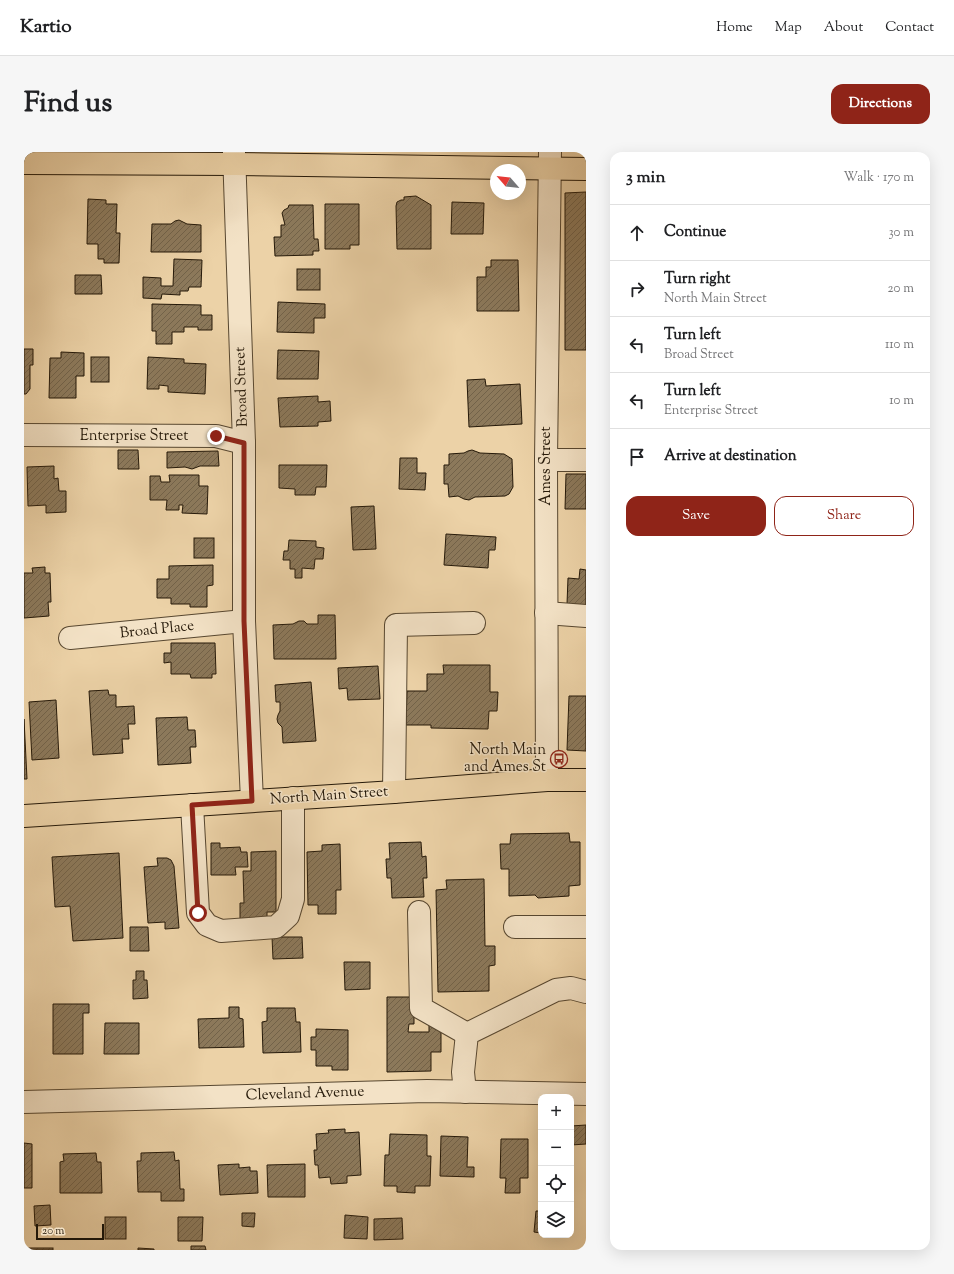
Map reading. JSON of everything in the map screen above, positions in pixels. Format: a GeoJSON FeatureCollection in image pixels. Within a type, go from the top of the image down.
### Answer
{"type":"FeatureCollection","features":[{"type":"Feature","properties":{"kind":"main road"},"geometry":{"type":"LineString","coordinates":[[24,163],[235,158],[550,160],[586,169]]}},
{"type":"Feature","properties":{"kind":"main road","name":"North Main Street"},"geometry":{"type":"LineString","coordinates":[[24,816],[394,792],[547,780],[586,780]]}},
{"type":"Feature","properties":{"kind":"street","name":"Broad Street"},"geometry":{"type":"LineString","coordinates":[[235,158],[244,443],[244,621],[252,801]]}},
{"type":"Feature","properties":{"kind":"street","name":"Ames Street"},"geometry":{"type":"LineString","coordinates":[[547,780],[546,460],[550,160]]}},
{"type":"Feature","properties":{"kind":"street","name":"Enterprise Street"},"geometry":{"type":"LineString","coordinates":[[24,435],[216,436],[244,443]]}},
{"type":"Feature","properties":{"kind":"street"},"geometry":{"type":"LineString","coordinates":[[546,460],[586,460]]}},
{"type":"Feature","properties":{"kind":"street"},"geometry":{"type":"LineString","coordinates":[[546,613],[586,616]]}},
{"type":"Feature","properties":{"kind":"street","name":"Broad Place"},"geometry":{"type":"LineString","coordinates":[[70,638],[244,621]]}},
{"type":"Feature","properties":{"kind":"street"},"geometry":{"type":"LineString","coordinates":[[394,792],[396,625],[474,623]]}},
{"type":"Feature","properties":{"kind":"street"},"geometry":{"type":"LineString","coordinates":[[192,805],[198,913],[207,925],[221,931],[276,928],[288,916],[293,899],[293,798]]}},
{"type":"Feature","properties":{"kind":"street"},"geometry":{"type":"LineString","coordinates":[[419,912],[421,1008],[467,1034]]}},
{"type":"Feature","properties":{"kind":"street"},"geometry":{"type":"LineString","coordinates":[[514,927],[586,927]]}},
{"type":"Feature","properties":{"kind":"street"},"geometry":{"type":"LineString","coordinates":[[467,1034],[556,990],[571,988],[586,992]]}},
{"type":"Feature","properties":{"kind":"street"},"geometry":{"type":"LineString","coordinates":[[465,1092],[463,1072],[467,1034]]}},
{"type":"Feature","properties":{"kind":"street","name":"Cleveland Avenue"},"geometry":{"type":"LineString","coordinates":[[24,1102],[427,1091],[586,1094]]}},
{"type":"Feature","properties":{"kind":"building"},"geometry":{"type":"Polygon","coordinates":[[[586,192],[586,350],[565,350],[565,193],[586,192]]]}},
{"type":"Feature","properties":{"kind":"building"},"geometry":{"type":"Polygon","coordinates":[[[416,196],[431,205],[431,249],[397,249],[397,202],[404,200],[404,197],[416,196]]]}},
{"type":"Feature","properties":{"kind":"building"},"geometry":{"type":"Polygon","coordinates":[[[88,199],[106,200],[106,204],[117,204],[116,233],[120,233],[119,263],[104,263],[104,259],[98,259],[98,244],[87,244],[88,199]]]}},
{"type":"Feature","properties":{"kind":"building"},"geometry":{"type":"Polygon","coordinates":[[[452,202],[484,203],[483,234],[451,234],[452,202]]]}},
{"type":"Feature","properties":{"kind":"building"},"geometry":{"type":"Polygon","coordinates":[[[325,204],[359,204],[359,245],[350,245],[350,249],[325,249],[325,204]]]}},
{"type":"Feature","properties":{"kind":"building"},"geometry":{"type":"Polygon","coordinates":[[[289,205],[313,205],[314,239],[318,239],[319,251],[313,251],[313,255],[275,256],[274,237],[281,237],[281,225],[285,225],[282,213],[288,208],[289,205]]]}},
{"type":"Feature","properties":{"kind":"building"},"geometry":{"type":"Polygon","coordinates":[[[179,220],[187,224],[201,225],[201,252],[151,252],[152,224],[171,224],[179,220]]]}},
{"type":"Feature","properties":{"kind":"building"},"geometry":{"type":"Polygon","coordinates":[[[174,259],[202,260],[201,287],[189,287],[188,291],[180,291],[180,295],[162,294],[161,299],[143,298],[143,277],[161,278],[161,286],[173,286],[174,259]]]}},
{"type":"Feature","properties":{"kind":"building"},"geometry":{"type":"Polygon","coordinates":[[[491,260],[518,260],[519,311],[477,311],[477,277],[486,277],[486,267],[491,267],[491,260]]]}},
{"type":"Feature","properties":{"kind":"building"},"geometry":{"type":"Polygon","coordinates":[[[297,269],[320,269],[320,290],[297,290],[297,269]]]}},
{"type":"Feature","properties":{"kind":"building"},"geometry":{"type":"Polygon","coordinates":[[[75,275],[101,275],[102,294],[75,294],[75,275]]]}},
{"type":"Feature","properties":{"kind":"building"},"geometry":{"type":"Polygon","coordinates":[[[278,302],[325,304],[325,318],[314,318],[314,333],[277,332],[278,302]]]}},
{"type":"Feature","properties":{"kind":"building"},"geometry":{"type":"Polygon","coordinates":[[[152,304],[201,305],[201,315],[212,315],[212,330],[198,330],[198,327],[184,327],[184,332],[172,332],[172,344],[156,344],[156,331],[152,331],[152,304]]]}},
{"type":"Feature","properties":{"kind":"building"},"geometry":{"type":"Polygon","coordinates":[[[24,349],[33,349],[33,365],[30,365],[30,389],[26,394],[24,394],[24,349]]]}},
{"type":"Feature","properties":{"kind":"building"},"geometry":{"type":"Polygon","coordinates":[[[278,350],[319,351],[318,379],[277,379],[278,350]]]}},
{"type":"Feature","properties":{"kind":"building"},"geometry":{"type":"Polygon","coordinates":[[[61,352],[84,353],[84,376],[76,376],[76,398],[49,398],[50,358],[61,358],[61,352]]]}},
{"type":"Feature","properties":{"kind":"building"},"geometry":{"type":"Polygon","coordinates":[[[91,357],[109,357],[109,382],[91,382],[91,357]]]}},
{"type":"Feature","properties":{"kind":"building"},"geometry":{"type":"Polygon","coordinates":[[[148,357],[184,359],[184,363],[206,364],[205,394],[168,392],[168,386],[159,385],[159,389],[147,389],[148,357]]]}},
{"type":"Feature","properties":{"kind":"building"},"geometry":{"type":"Polygon","coordinates":[[[485,379],[486,386],[520,384],[522,424],[469,427],[467,380],[485,379]]]}},
{"type":"Feature","properties":{"kind":"building"},"geometry":{"type":"Polygon","coordinates":[[[318,396],[318,402],[330,401],[331,421],[318,422],[318,426],[280,427],[278,398],[318,396]]]}},
{"type":"Feature","properties":{"kind":"building"},"geometry":{"type":"Polygon","coordinates":[[[118,450],[138,450],[139,469],[118,469],[118,450]]]}},
{"type":"Feature","properties":{"kind":"building"},"geometry":{"type":"Polygon","coordinates":[[[472,450],[480,453],[504,454],[512,459],[513,487],[509,494],[505,496],[475,497],[469,500],[458,496],[449,497],[448,484],[444,484],[444,465],[449,465],[449,454],[464,453],[472,450]]]}},
{"type":"Feature","properties":{"kind":"building"},"geometry":{"type":"Polygon","coordinates":[[[218,451],[219,466],[200,466],[192,469],[185,467],[167,468],[167,452],[218,451]]]}},
{"type":"Feature","properties":{"kind":"building"},"geometry":{"type":"Polygon","coordinates":[[[400,458],[417,458],[417,473],[426,473],[425,490],[399,489],[400,458]]]}},
{"type":"Feature","properties":{"kind":"building"},"geometry":{"type":"Polygon","coordinates":[[[279,465],[327,465],[326,487],[316,487],[315,495],[295,495],[295,489],[279,488],[279,465]]]}},
{"type":"Feature","properties":{"kind":"building"},"geometry":{"type":"Polygon","coordinates":[[[54,466],[54,479],[58,478],[59,491],[66,491],[66,512],[46,513],[46,505],[28,506],[27,467],[54,466]]]}},
{"type":"Feature","properties":{"kind":"building"},"geometry":{"type":"Polygon","coordinates":[[[566,474],[586,474],[586,509],[565,509],[566,474]]]}},
{"type":"Feature","properties":{"kind":"building"},"geometry":{"type":"Polygon","coordinates":[[[169,475],[199,475],[199,486],[208,486],[207,514],[182,513],[183,505],[179,505],[179,510],[166,510],[167,500],[150,500],[150,476],[160,476],[161,482],[170,482],[169,475]]]}},
{"type":"Feature","properties":{"kind":"building"},"geometry":{"type":"Polygon","coordinates":[[[374,506],[376,549],[353,550],[351,507],[374,506]]]}},
{"type":"Feature","properties":{"kind":"building"},"geometry":{"type":"Polygon","coordinates":[[[446,534],[496,537],[495,550],[489,550],[488,568],[444,565],[446,534]]]}},
{"type":"Feature","properties":{"kind":"building"},"geometry":{"type":"Polygon","coordinates":[[[194,538],[214,538],[214,558],[194,558],[194,538]]]}},
{"type":"Feature","properties":{"kind":"building"},"geometry":{"type":"Polygon","coordinates":[[[289,540],[316,541],[316,547],[324,548],[323,559],[315,559],[314,569],[302,568],[302,578],[295,578],[295,569],[290,569],[290,560],[283,560],[284,551],[288,551],[289,540]]]}},
{"type":"Feature","properties":{"kind":"building"},"geometry":{"type":"Polygon","coordinates":[[[213,565],[213,585],[207,586],[207,607],[190,607],[190,604],[171,604],[171,598],[157,598],[157,579],[169,579],[169,566],[213,565]]]}},
{"type":"Feature","properties":{"kind":"building"},"geometry":{"type":"Polygon","coordinates":[[[45,567],[45,573],[50,573],[51,602],[48,602],[49,616],[24,618],[24,573],[33,573],[32,568],[45,567]]]}},
{"type":"Feature","properties":{"kind":"building"},"geometry":{"type":"Polygon","coordinates":[[[580,569],[586,570],[586,605],[567,604],[568,578],[579,579],[580,569]]]}},
{"type":"Feature","properties":{"kind":"building"},"geometry":{"type":"Polygon","coordinates":[[[318,615],[335,615],[336,659],[274,659],[273,625],[293,624],[299,621],[304,621],[307,624],[318,624],[318,615]]]}},
{"type":"Feature","properties":{"kind":"building"},"geometry":{"type":"Polygon","coordinates":[[[171,643],[215,643],[216,674],[212,674],[212,678],[191,678],[190,674],[171,674],[171,662],[164,663],[164,653],[171,653],[171,643]]]}},
{"type":"Feature","properties":{"kind":"building"},"geometry":{"type":"Polygon","coordinates":[[[443,665],[490,665],[490,692],[498,692],[497,711],[489,711],[488,729],[431,728],[431,725],[406,725],[407,691],[427,691],[427,674],[444,674],[443,665]]]}},
{"type":"Feature","properties":{"kind":"building"},"geometry":{"type":"Polygon","coordinates":[[[378,666],[380,699],[348,700],[347,688],[339,689],[338,668],[378,666]]]}},
{"type":"Feature","properties":{"kind":"building"},"geometry":{"type":"Polygon","coordinates":[[[311,682],[316,741],[283,743],[282,727],[278,723],[277,719],[280,711],[280,702],[276,702],[275,685],[311,682]]]}},
{"type":"Feature","properties":{"kind":"building"},"geometry":{"type":"Polygon","coordinates":[[[108,690],[109,695],[116,695],[116,707],[134,706],[135,724],[128,724],[129,739],[122,739],[123,753],[93,755],[89,691],[108,690]]]}},
{"type":"Feature","properties":{"kind":"building"},"geometry":{"type":"Polygon","coordinates":[[[569,696],[586,696],[586,751],[567,750],[569,696]]]}},
{"type":"Feature","properties":{"kind":"building"},"geometry":{"type":"Polygon","coordinates":[[[56,700],[59,758],[32,760],[29,702],[56,700]]]}},
{"type":"Feature","properties":{"kind":"building"},"geometry":{"type":"Polygon","coordinates":[[[187,717],[188,730],[195,730],[196,747],[190,747],[191,763],[158,765],[156,718],[187,717]]]}},
{"type":"Feature","properties":{"kind":"building"},"geometry":{"type":"Polygon","coordinates":[[[24,719],[27,779],[24,779],[24,719]]]}},
{"type":"Feature","properties":{"kind":"building"},"geometry":{"type":"Polygon","coordinates":[[[569,833],[570,842],[580,842],[580,885],[569,886],[569,896],[538,898],[535,895],[509,896],[509,869],[501,869],[500,844],[510,844],[511,834],[569,833]]]}},
{"type":"Feature","properties":{"kind":"building"},"geometry":{"type":"Polygon","coordinates":[[[421,842],[422,857],[426,856],[427,878],[423,878],[424,897],[392,898],[391,878],[387,878],[386,859],[390,859],[389,843],[421,842]]]}},
{"type":"Feature","properties":{"kind":"building"},"geometry":{"type":"Polygon","coordinates":[[[211,843],[220,843],[220,848],[240,847],[241,852],[247,852],[248,867],[235,867],[236,875],[211,875],[211,843]]]}},
{"type":"Feature","properties":{"kind":"building"},"geometry":{"type":"Polygon","coordinates":[[[340,844],[341,890],[336,890],[336,914],[318,914],[318,905],[308,905],[307,852],[322,851],[322,845],[340,844]]]}},
{"type":"Feature","properties":{"kind":"building"},"geometry":{"type":"Polygon","coordinates":[[[276,851],[276,912],[267,912],[267,921],[240,921],[240,903],[244,903],[243,871],[251,871],[251,852],[276,851]]]}},
{"type":"Feature","properties":{"kind":"building"},"geometry":{"type":"Polygon","coordinates":[[[119,853],[123,938],[73,941],[70,906],[55,907],[52,857],[119,853]]]}},
{"type":"Feature","properties":{"kind":"building"},"geometry":{"type":"Polygon","coordinates":[[[157,858],[167,858],[171,860],[174,866],[179,928],[165,929],[165,922],[148,923],[144,867],[158,866],[157,858]]]}},
{"type":"Feature","properties":{"kind":"building"},"geometry":{"type":"Polygon","coordinates":[[[484,879],[485,946],[495,946],[495,965],[489,966],[489,991],[438,992],[436,890],[447,889],[446,880],[484,879]]]}},
{"type":"Feature","properties":{"kind":"building"},"geometry":{"type":"Polygon","coordinates":[[[130,927],[148,927],[149,951],[130,951],[130,927]]]}},
{"type":"Feature","properties":{"kind":"building"},"geometry":{"type":"Polygon","coordinates":[[[272,937],[302,937],[303,958],[273,959],[272,937]]]}},
{"type":"Feature","properties":{"kind":"building"},"geometry":{"type":"Polygon","coordinates":[[[344,962],[370,962],[370,989],[345,990],[344,962]]]}},
{"type":"Feature","properties":{"kind":"building"},"geometry":{"type":"Polygon","coordinates":[[[136,971],[144,971],[144,980],[147,980],[148,998],[133,999],[133,980],[136,980],[136,971]]]}},
{"type":"Feature","properties":{"kind":"building"},"geometry":{"type":"Polygon","coordinates":[[[387,997],[414,997],[414,1024],[409,1024],[408,1032],[429,1032],[429,1023],[441,1023],[441,1052],[431,1052],[431,1071],[387,1072],[387,997]]]}},
{"type":"Feature","properties":{"kind":"building"},"geometry":{"type":"Polygon","coordinates":[[[53,1004],[89,1004],[89,1013],[83,1013],[83,1054],[53,1054],[53,1004]]]}},
{"type":"Feature","properties":{"kind":"building"},"geometry":{"type":"Polygon","coordinates":[[[229,1007],[239,1007],[239,1018],[243,1019],[244,1047],[199,1048],[198,1019],[229,1018],[229,1007]]]}},
{"type":"Feature","properties":{"kind":"building"},"geometry":{"type":"Polygon","coordinates":[[[267,1008],[295,1008],[296,1022],[300,1022],[301,1052],[263,1053],[262,1022],[267,1021],[267,1008]]]}},
{"type":"Feature","properties":{"kind":"building"},"geometry":{"type":"Polygon","coordinates":[[[105,1023],[139,1023],[139,1054],[104,1054],[105,1023]]]}},
{"type":"Feature","properties":{"kind":"building"},"geometry":{"type":"Polygon","coordinates":[[[316,1029],[348,1030],[348,1070],[332,1070],[332,1066],[316,1066],[316,1050],[311,1050],[311,1037],[316,1037],[316,1029]]]}},
{"type":"Feature","properties":{"kind":"building"},"geometry":{"type":"Polygon","coordinates":[[[586,1125],[586,1144],[574,1145],[574,1126],[586,1125]]]}},
{"type":"Feature","properties":{"kind":"building"},"geometry":{"type":"Polygon","coordinates":[[[345,1129],[345,1133],[359,1132],[361,1175],[347,1176],[347,1183],[331,1184],[330,1177],[319,1178],[318,1165],[315,1165],[314,1150],[317,1150],[316,1134],[329,1133],[328,1130],[345,1129]]]}},
{"type":"Feature","properties":{"kind":"building"},"geometry":{"type":"Polygon","coordinates":[[[390,1134],[427,1135],[427,1156],[431,1156],[430,1186],[415,1186],[415,1193],[397,1192],[397,1186],[384,1186],[385,1155],[389,1155],[390,1134]]]}},
{"type":"Feature","properties":{"kind":"building"},"geometry":{"type":"Polygon","coordinates":[[[441,1136],[468,1137],[467,1167],[474,1167],[474,1177],[440,1176],[441,1136]]]}},
{"type":"Feature","properties":{"kind":"building"},"geometry":{"type":"Polygon","coordinates":[[[501,1139],[528,1139],[528,1178],[520,1178],[520,1193],[505,1193],[506,1178],[500,1178],[501,1139]]]}},
{"type":"Feature","properties":{"kind":"building"},"geometry":{"type":"Polygon","coordinates":[[[24,1143],[32,1144],[32,1188],[24,1188],[24,1143]]]}},
{"type":"Feature","properties":{"kind":"building"},"geometry":{"type":"Polygon","coordinates":[[[174,1152],[175,1161],[179,1160],[180,1189],[184,1189],[184,1201],[161,1201],[161,1192],[138,1192],[137,1161],[141,1161],[141,1153],[174,1152]]]}},
{"type":"Feature","properties":{"kind":"building"},"geometry":{"type":"Polygon","coordinates":[[[96,1153],[97,1162],[101,1162],[102,1193],[60,1193],[60,1162],[64,1161],[63,1154],[96,1153]]]}},
{"type":"Feature","properties":{"kind":"building"},"geometry":{"type":"Polygon","coordinates":[[[239,1164],[239,1168],[250,1167],[250,1171],[257,1171],[258,1193],[220,1195],[218,1165],[239,1164]]]}},
{"type":"Feature","properties":{"kind":"building"},"geometry":{"type":"Polygon","coordinates":[[[305,1164],[305,1197],[268,1197],[267,1165],[305,1164]]]}},
{"type":"Feature","properties":{"kind":"building"},"geometry":{"type":"Polygon","coordinates":[[[50,1205],[51,1225],[35,1226],[34,1206],[50,1205]]]}},
{"type":"Feature","properties":{"kind":"building"},"geometry":{"type":"Polygon","coordinates":[[[536,1211],[538,1211],[538,1233],[534,1232],[536,1211]]]}},
{"type":"Feature","properties":{"kind":"building"},"geometry":{"type":"Polygon","coordinates":[[[242,1213],[255,1213],[254,1227],[242,1226],[242,1213]]]}},
{"type":"Feature","properties":{"kind":"building"},"geometry":{"type":"Polygon","coordinates":[[[345,1215],[368,1217],[367,1239],[344,1238],[345,1215]]]}},
{"type":"Feature","properties":{"kind":"building"},"geometry":{"type":"Polygon","coordinates":[[[105,1217],[126,1217],[126,1239],[105,1239],[105,1217]]]}},
{"type":"Feature","properties":{"kind":"building"},"geometry":{"type":"Polygon","coordinates":[[[178,1217],[203,1217],[202,1241],[178,1241],[178,1217]]]}},
{"type":"Feature","properties":{"kind":"building"},"geometry":{"type":"Polygon","coordinates":[[[402,1218],[403,1239],[374,1240],[374,1219],[402,1218]]]}},
{"type":"Feature","properties":{"kind":"building"},"geometry":{"type":"Polygon","coordinates":[[[191,1246],[205,1246],[206,1250],[191,1250],[191,1246]]]}},
{"type":"Feature","properties":{"kind":"building"},"geometry":{"type":"Polygon","coordinates":[[[24,1248],[53,1248],[53,1250],[24,1250],[24,1248]]]}},
{"type":"Feature","properties":{"kind":"building"},"geometry":{"type":"Polygon","coordinates":[[[138,1248],[154,1249],[154,1250],[138,1250],[138,1248]]]}},
{"type":"Feature","properties":{"kind":"place","name":"North Main and Ames St"},"geometry":{"type":"Point","coordinates":[559,759]}},
{"type":"Feature","properties":{"kind":"route"},"geometry":{"type":"LineString","coordinates":[[198,913],[192,805],[252,801],[244,621],[244,443],[216,436]]}}]}
